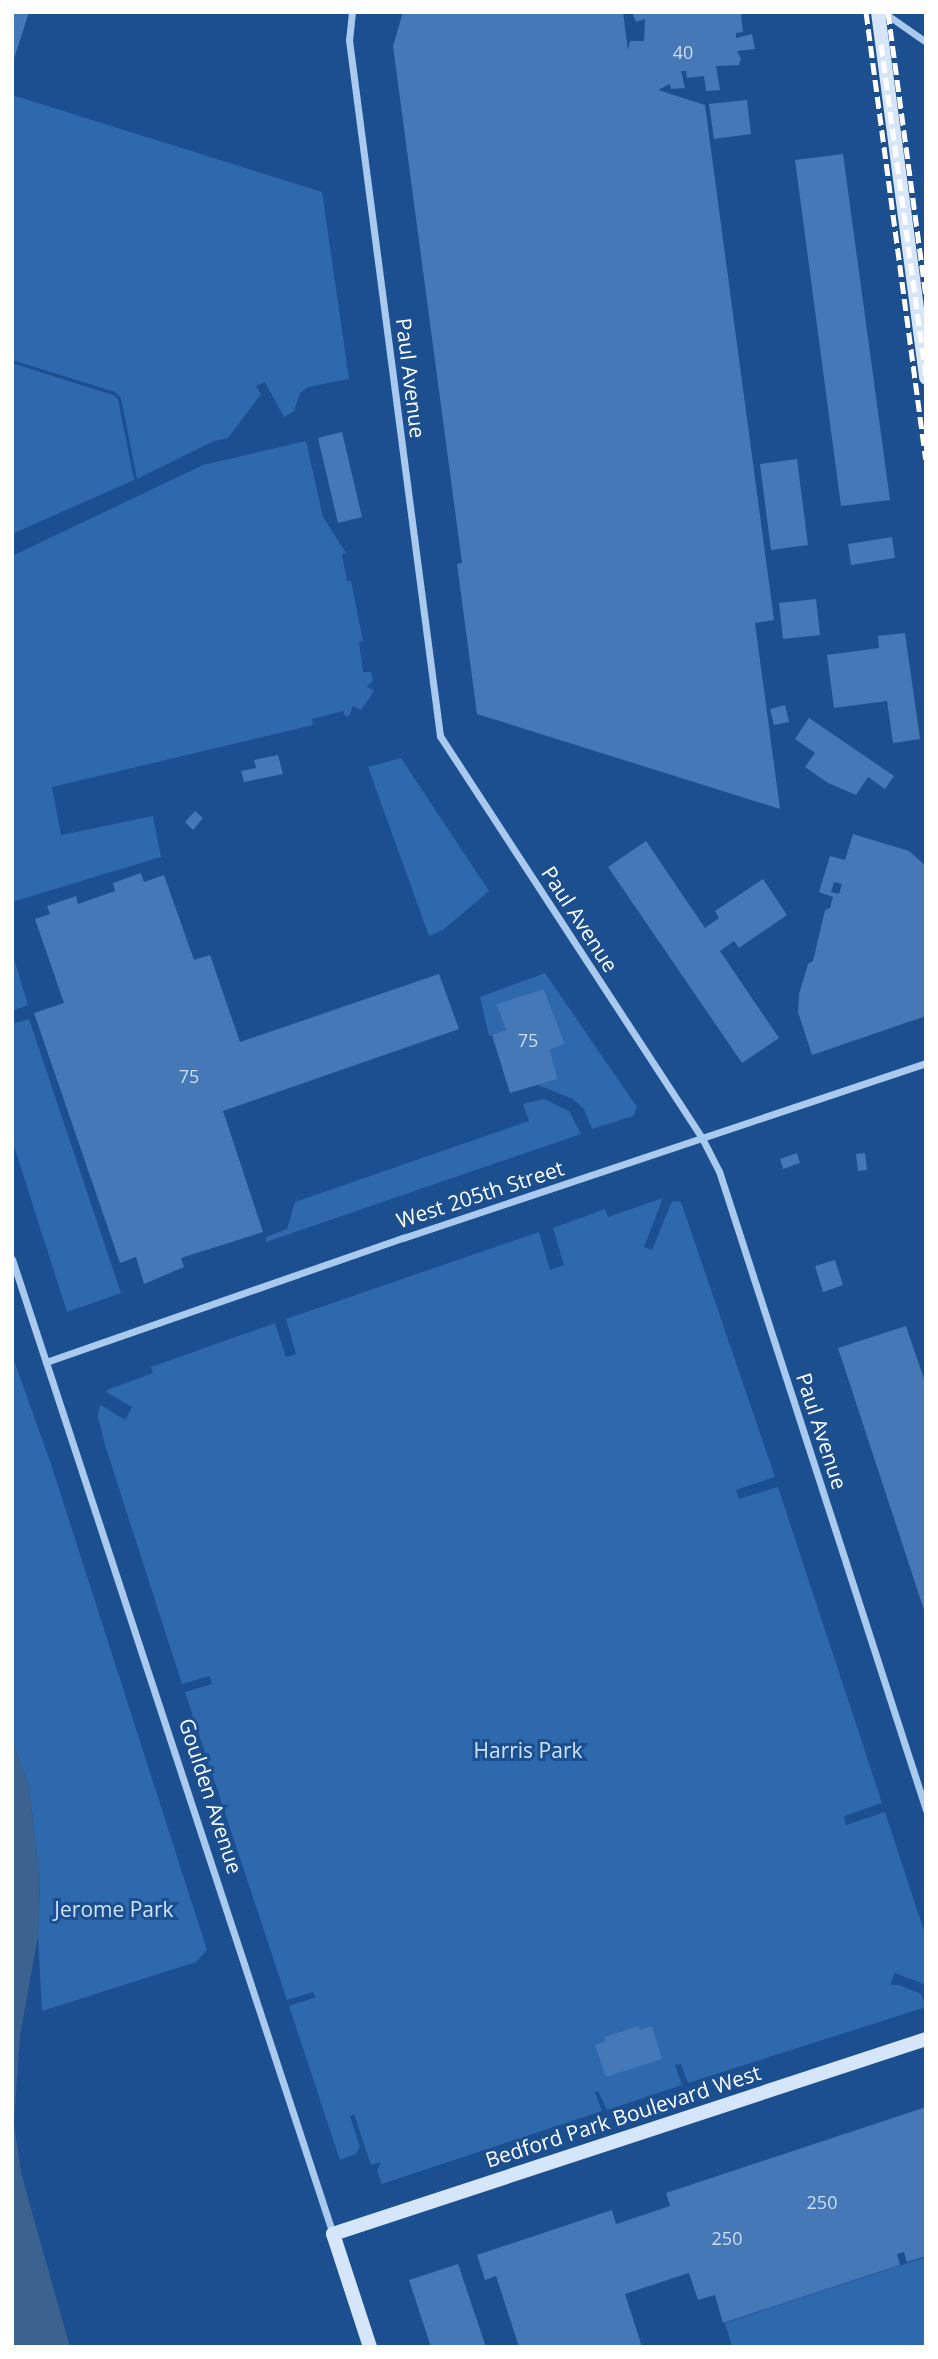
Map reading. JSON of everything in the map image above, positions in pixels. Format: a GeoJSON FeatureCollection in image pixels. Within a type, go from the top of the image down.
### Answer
{"type":"FeatureCollection","features":[{"type":"Feature","properties":{"kind":"street","name":"Paul Avenue"},"geometry":{"type":"LineString","coordinates":[[352,12],[349,40],[440,736],[702,1138],[724,1186],[926,1810]]}},
{"type":"Feature","properties":{"kind":"street"},"geometry":{"type":"LineString","coordinates":[[880,12],[926,41]]}},
{"type":"Feature","properties":{"kind":"street"},"geometry":{"type":"LineString","coordinates":[[880,12],[926,378]]}},
{"type":"Feature","properties":{"kind":"street","name":"West 205th Street"},"geometry":{"type":"LineString","coordinates":[[46,1362],[390,1242],[926,1063]]}},
{"type":"Feature","properties":{"kind":"street","name":"Goulden Avenue"},"geometry":{"type":"LineString","coordinates":[[12,1259],[370,2347]]}},
{"type":"Feature","properties":{"kind":"street","name":"Bedford Park Boulevard West"},"geometry":{"type":"LineString","coordinates":[[333,2234],[926,2039]]}},
{"type":"Feature","properties":{"kind":"green space"},"geometry":{"type":"Polygon","coordinates":[[[12,95],[322,192],[349,379],[308,387],[300,393],[294,411],[284,417],[265,382],[256,386],[261,394],[228,438],[214,441],[137,479],[121,398],[115,392],[12,360],[12,95]]]}},
{"type":"Feature","properties":{"kind":"green space"},"geometry":{"type":"Polygon","coordinates":[[[12,363],[113,395],[118,399],[134,480],[12,534],[12,363]]]}},
{"type":"Feature","properties":{"kind":"green space"},"geometry":{"type":"Polygon","coordinates":[[[306,441],[323,517],[346,553],[342,555],[347,581],[351,581],[363,641],[359,642],[363,672],[371,672],[373,681],[367,686],[374,691],[361,710],[353,706],[346,717],[343,711],[312,719],[313,725],[52,787],[61,835],[153,816],[161,857],[12,902],[12,556],[203,465],[306,441]]]}},
{"type":"Feature","properties":{"kind":"green space"},"geometry":{"type":"Polygon","coordinates":[[[401,758],[489,891],[443,930],[429,936],[368,767],[401,758]]]}},
{"type":"Feature","properties":{"kind":"green space"},"geometry":{"type":"Polygon","coordinates":[[[12,952],[28,1005],[12,1011],[12,952]]]}},
{"type":"Feature","properties":{"kind":"green space"},"geometry":{"type":"Polygon","coordinates":[[[545,973],[637,1107],[633,1116],[592,1129],[584,1109],[573,1099],[538,1085],[558,1079],[550,1050],[565,1044],[544,989],[496,1004],[506,1030],[489,1036],[480,997],[545,973]]]}},
{"type":"Feature","properties":{"kind":"green space"},"geometry":{"type":"Polygon","coordinates":[[[29,1019],[121,1293],[67,1312],[12,1140],[12,1024],[29,1019]]]}},
{"type":"Feature","properties":{"kind":"green space"},"geometry":{"type":"Polygon","coordinates":[[[544,1099],[569,1111],[581,1134],[266,1242],[266,1237],[287,1229],[295,1202],[529,1121],[523,1104],[544,1099]]]}},
{"type":"Feature","properties":{"kind":"green space","name":"Harris Park"},"geometry":{"type":"Polygon","coordinates":[[[663,1198],[644,1247],[652,1250],[672,1201],[681,1202],[775,1477],[736,1490],[739,1499],[778,1487],[882,1803],[844,1816],[846,1825],[885,1812],[926,1937],[926,1985],[895,1973],[890,1985],[899,1985],[921,1994],[926,2007],[688,2083],[681,2064],[675,2065],[682,2085],[607,2110],[598,2091],[595,2092],[602,2111],[382,2184],[377,2171],[381,2162],[371,2165],[354,2114],[350,2116],[360,2147],[356,2154],[340,2160],[289,2006],[316,1997],[313,1992],[287,2000],[185,1692],[212,1684],[209,1676],[182,1684],[106,1448],[98,1417],[99,1408],[101,1405],[125,1420],[132,1407],[106,1392],[107,1390],[153,1373],[151,1367],[275,1323],[286,1357],[296,1354],[286,1319],[539,1232],[550,1270],[564,1265],[553,1228],[605,1209],[608,1217],[663,1198]]]}},
{"type":"Feature","properties":{"kind":"green space","name":"Jerome Park"},"geometry":{"type":"Polygon","coordinates":[[[12,1355],[51,1464],[207,1950],[196,1962],[42,2011],[38,1936],[40,1881],[29,1787],[12,1739],[12,1355]]]}},
{"type":"Feature","properties":{"kind":"green space"},"geometry":{"type":"Polygon","coordinates":[[[926,2257],[926,2347],[732,2347],[725,2323],[926,2257]]]}},
{"type":"Feature","properties":{"kind":"shaded area"},"geometry":{"type":"Polygon","coordinates":[[[12,1739],[29,1787],[40,1881],[38,1936],[20,2036],[14,2123],[21,2173],[70,2347],[12,2347],[12,1739]]]}},
{"type":"Feature","properties":{"kind":"building"},"geometry":{"type":"Polygon","coordinates":[[[12,12],[29,12],[13,62],[12,62],[12,12]]]}},
{"type":"Feature","properties":{"kind":"building"},"geometry":{"type":"Polygon","coordinates":[[[403,12],[623,12],[628,50],[630,41],[644,41],[645,19],[636,22],[632,12],[746,12],[741,15],[743,32],[736,33],[736,38],[752,34],[755,49],[737,51],[741,59],[739,65],[716,66],[720,90],[706,91],[704,76],[687,78],[686,71],[681,71],[685,88],[671,89],[670,84],[658,90],[705,105],[774,620],[755,623],[780,809],[477,714],[457,564],[462,563],[393,46],[403,12]]]}},
{"type":"Feature","properties":{"kind":"building"},"geometry":{"type":"Polygon","coordinates":[[[747,100],[751,134],[714,139],[709,104],[747,100]]]}},
{"type":"Feature","properties":{"kind":"building"},"geometry":{"type":"Polygon","coordinates":[[[843,154],[890,500],[841,506],[795,160],[843,154]]]}},
{"type":"Feature","properties":{"kind":"building"},"geometry":{"type":"Polygon","coordinates":[[[342,432],[362,517],[338,523],[318,438],[342,432]]]}},
{"type":"Feature","properties":{"kind":"building"},"geometry":{"type":"Polygon","coordinates":[[[797,459],[808,545],[771,550],[760,464],[797,459]]]}},
{"type":"Feature","properties":{"kind":"building"},"geometry":{"type":"Polygon","coordinates":[[[892,537],[895,558],[851,565],[848,544],[892,537]]]}},
{"type":"Feature","properties":{"kind":"building"},"geometry":{"type":"Polygon","coordinates":[[[816,599],[820,635],[783,639],[779,603],[816,599]]]}},
{"type":"Feature","properties":{"kind":"building"},"geometry":{"type":"Polygon","coordinates":[[[905,633],[920,739],[893,743],[887,701],[834,708],[827,655],[879,648],[878,636],[905,633]]]}},
{"type":"Feature","properties":{"kind":"building"},"geometry":{"type":"Polygon","coordinates":[[[785,705],[789,722],[774,725],[770,709],[785,705]]]}},
{"type":"Feature","properties":{"kind":"building"},"geometry":{"type":"Polygon","coordinates":[[[809,718],[894,776],[885,789],[868,777],[856,795],[828,783],[805,767],[815,753],[795,739],[809,718]]]}},
{"type":"Feature","properties":{"kind":"building"},"geometry":{"type":"Polygon","coordinates":[[[278,755],[283,774],[244,782],[241,771],[256,768],[254,760],[278,755]]]}},
{"type":"Feature","properties":{"kind":"building"},"geometry":{"type":"Polygon","coordinates":[[[195,811],[203,818],[193,830],[185,822],[195,811]]]}},
{"type":"Feature","properties":{"kind":"building"},"geometry":{"type":"Polygon","coordinates":[[[853,834],[909,851],[926,866],[926,1016],[812,1055],[798,1012],[799,994],[808,964],[813,961],[825,910],[830,908],[833,897],[819,892],[830,856],[845,860],[853,834]],[[834,882],[831,892],[839,894],[842,884],[834,882]]]}},
{"type":"Feature","properties":{"kind":"building"},"geometry":{"type":"Polygon","coordinates":[[[646,841],[705,928],[719,918],[715,911],[763,879],[787,915],[739,948],[734,941],[720,951],[779,1038],[742,1063],[608,867],[646,841]]]}},
{"type":"Feature","properties":{"kind":"building"},"geometry":{"type":"Polygon","coordinates":[[[141,873],[144,882],[164,875],[194,960],[210,955],[240,1042],[439,974],[459,1029],[223,1111],[263,1232],[181,1258],[184,1267],[144,1284],[136,1257],[120,1263],[34,1013],[64,1003],[35,919],[50,914],[47,906],[76,896],[78,904],[115,891],[113,883],[141,873]]]}},
{"type":"Feature","properties":{"kind":"building"},"geometry":{"type":"Polygon","coordinates":[[[544,989],[565,1044],[550,1050],[558,1079],[510,1093],[492,1035],[506,1030],[496,1004],[544,989]]]}},
{"type":"Feature","properties":{"kind":"building"},"geometry":{"type":"Polygon","coordinates":[[[797,1153],[800,1163],[783,1169],[780,1159],[797,1153]]]}},
{"type":"Feature","properties":{"kind":"building"},"geometry":{"type":"Polygon","coordinates":[[[865,1153],[867,1170],[858,1171],[856,1154],[865,1153]]]}},
{"type":"Feature","properties":{"kind":"building"},"geometry":{"type":"Polygon","coordinates":[[[835,1260],[843,1285],[823,1292],[815,1266],[835,1260]]]}},
{"type":"Feature","properties":{"kind":"building"},"geometry":{"type":"Polygon","coordinates":[[[906,1326],[926,1385],[925,1613],[838,1348],[906,1326]]]}},
{"type":"Feature","properties":{"kind":"building"},"geometry":{"type":"Polygon","coordinates":[[[638,2026],[640,2030],[652,2026],[662,2059],[606,2077],[595,2045],[606,2041],[605,2037],[638,2026]]]}},
{"type":"Feature","properties":{"kind":"building"},"geometry":{"type":"Polygon","coordinates":[[[926,2107],[926,2256],[907,2262],[904,2252],[897,2254],[900,2265],[723,2323],[715,2295],[698,2300],[689,2273],[625,2294],[642,2347],[519,2347],[496,2276],[485,2280],[477,2255],[612,2210],[616,2224],[670,2206],[666,2193],[926,2107]]]}},
{"type":"Feature","properties":{"kind":"building"},"geometry":{"type":"Polygon","coordinates":[[[458,2264],[486,2347],[431,2347],[409,2280],[458,2264]]]}},
{"type":"Feature","properties":{"kind":"railway"},"geometry":{"type":"LineString","coordinates":[[866,12],[926,459]]}},
{"type":"Feature","properties":{"kind":"railway"},"geometry":{"type":"LineString","coordinates":[[888,12],[926,295]]}},
{"type":"Feature","properties":{"kind":"railway"},"geometry":{"type":"LineString","coordinates":[[881,44],[926,377]]}}]}
